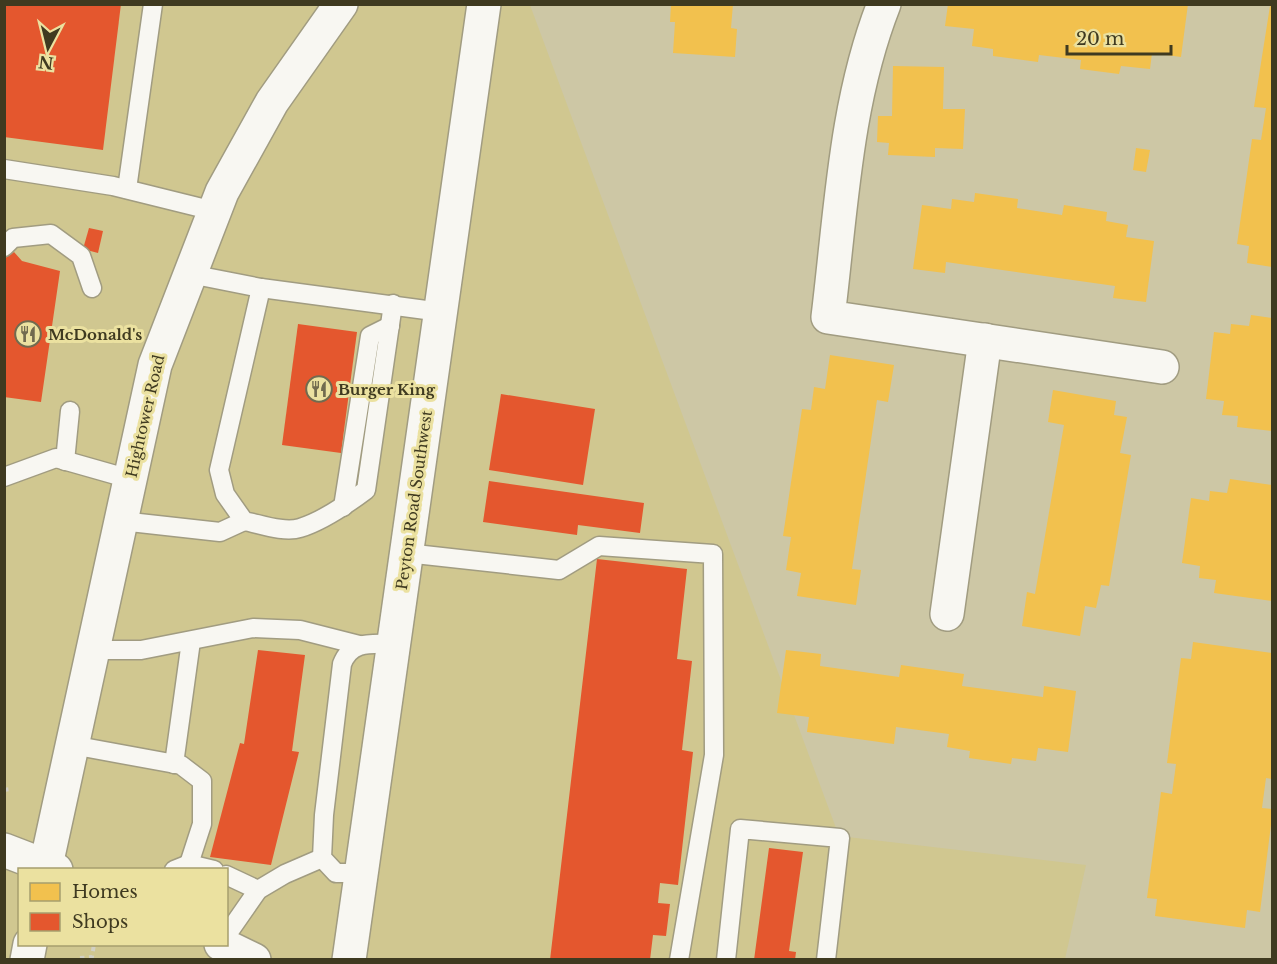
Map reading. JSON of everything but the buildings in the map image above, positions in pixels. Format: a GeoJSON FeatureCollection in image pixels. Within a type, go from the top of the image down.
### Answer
{"type":"FeatureCollection","features":[{"type":"Feature","properties":{"kind":"street","name":"Hightower Road"},"geometry":{"type":"LineString","coordinates":[[49,868],[72,745],[155,365],[222,192],[272,102],[341,4]]}},
{"type":"Feature","properties":{"kind":"street","name":"Peyton Road Southwest"},"geometry":{"type":"LineString","coordinates":[[349,960],[484,4]]}},
{"type":"Feature","properties":{"kind":"street"},"geometry":{"type":"LineString","coordinates":[[884,4],[868,46],[854,103],[828,317],[1162,367]]}},
{"type":"Feature","properties":{"kind":"street"},"geometry":{"type":"LineString","coordinates":[[947,614],[985,340]]}},
{"type":"Feature","properties":{"kind":"street"},"geometry":{"type":"LineString","coordinates":[[4,850],[49,868]]}},
{"type":"Feature","properties":{"kind":"street"},"geometry":{"type":"LineString","coordinates":[[223,946],[254,960]]}},
{"type":"Feature","properties":{"kind":"lane"},"geometry":{"type":"LineString","coordinates":[[127,189],[153,4]]}},
{"type":"Feature","properties":{"kind":"lane"},"geometry":{"type":"LineString","coordinates":[[4,169],[127,189],[214,212]]}},
{"type":"Feature","properties":{"kind":"lane"},"geometry":{"type":"LineString","coordinates":[[4,247],[13,238],[51,234],[81,256],[92,288]]}},
{"type":"Feature","properties":{"kind":"lane"},"geometry":{"type":"LineString","coordinates":[[190,274],[261,288],[441,312]]}},
{"type":"Feature","properties":{"kind":"lane"},"geometry":{"type":"LineString","coordinates":[[244,520],[225,494],[219,470],[261,288]]}},
{"type":"Feature","properties":{"kind":"lane"},"geometry":{"type":"LineString","coordinates":[[121,521],[220,532],[244,520],[298,529],[343,507],[370,336],[390,326],[393,304]]}},
{"type":"Feature","properties":{"kind":"lane"},"geometry":{"type":"LineString","coordinates":[[65,461],[70,411]]}},
{"type":"Feature","properties":{"kind":"lane"},"geometry":{"type":"LineString","coordinates":[[4,477],[56,458],[130,479]]}},
{"type":"Feature","properties":{"kind":"lane"},"geometry":{"type":"LineString","coordinates":[[406,553],[559,570],[599,546],[713,554],[714,755],[679,960]]}},
{"type":"Feature","properties":{"kind":"lane"},"geometry":{"type":"LineString","coordinates":[[93,650],[141,650],[254,628],[300,630],[359,645],[394,644]]}},
{"type":"Feature","properties":{"kind":"lane"},"geometry":{"type":"LineString","coordinates":[[174,764],[192,641]]}},
{"type":"Feature","properties":{"kind":"lane"},"geometry":{"type":"LineString","coordinates":[[359,645],[346,653],[342,664],[324,815],[322,858],[336,873],[361,873]]}},
{"type":"Feature","properties":{"kind":"lane"},"geometry":{"type":"LineString","coordinates":[[72,745],[181,765],[202,781],[202,824],[181,867]]}},
{"type":"Feature","properties":{"kind":"lane"},"geometry":{"type":"LineString","coordinates":[[726,960],[740,829],[840,838],[826,960]]}},
{"type":"Feature","properties":{"kind":"lane"},"geometry":{"type":"LineString","coordinates":[[228,933],[258,890],[285,874],[322,858]]}},
{"type":"Feature","properties":{"kind":"lane"},"geometry":{"type":"LineString","coordinates":[[228,876],[258,890]]}},
{"type":"Feature","properties":{"kind":"path"},"geometry":{"type":"LineString","coordinates":[[80,958],[93,958]]}},
{"type":"Feature","properties":{"kind":"shaded area"},"geometry":{"type":"Polygon","coordinates":[[[5,5],[530,5],[839,836],[1086,865],[1065,959],[5,960],[5,5]]]}},
{"type":"Feature","properties":{"kind":"place","name":"McDonald's"},"geometry":{"type":"Point","coordinates":[28,334]}},
{"type":"Feature","properties":{"kind":"place","name":"Burger King"},"geometry":{"type":"Point","coordinates":[319,389]}}]}
